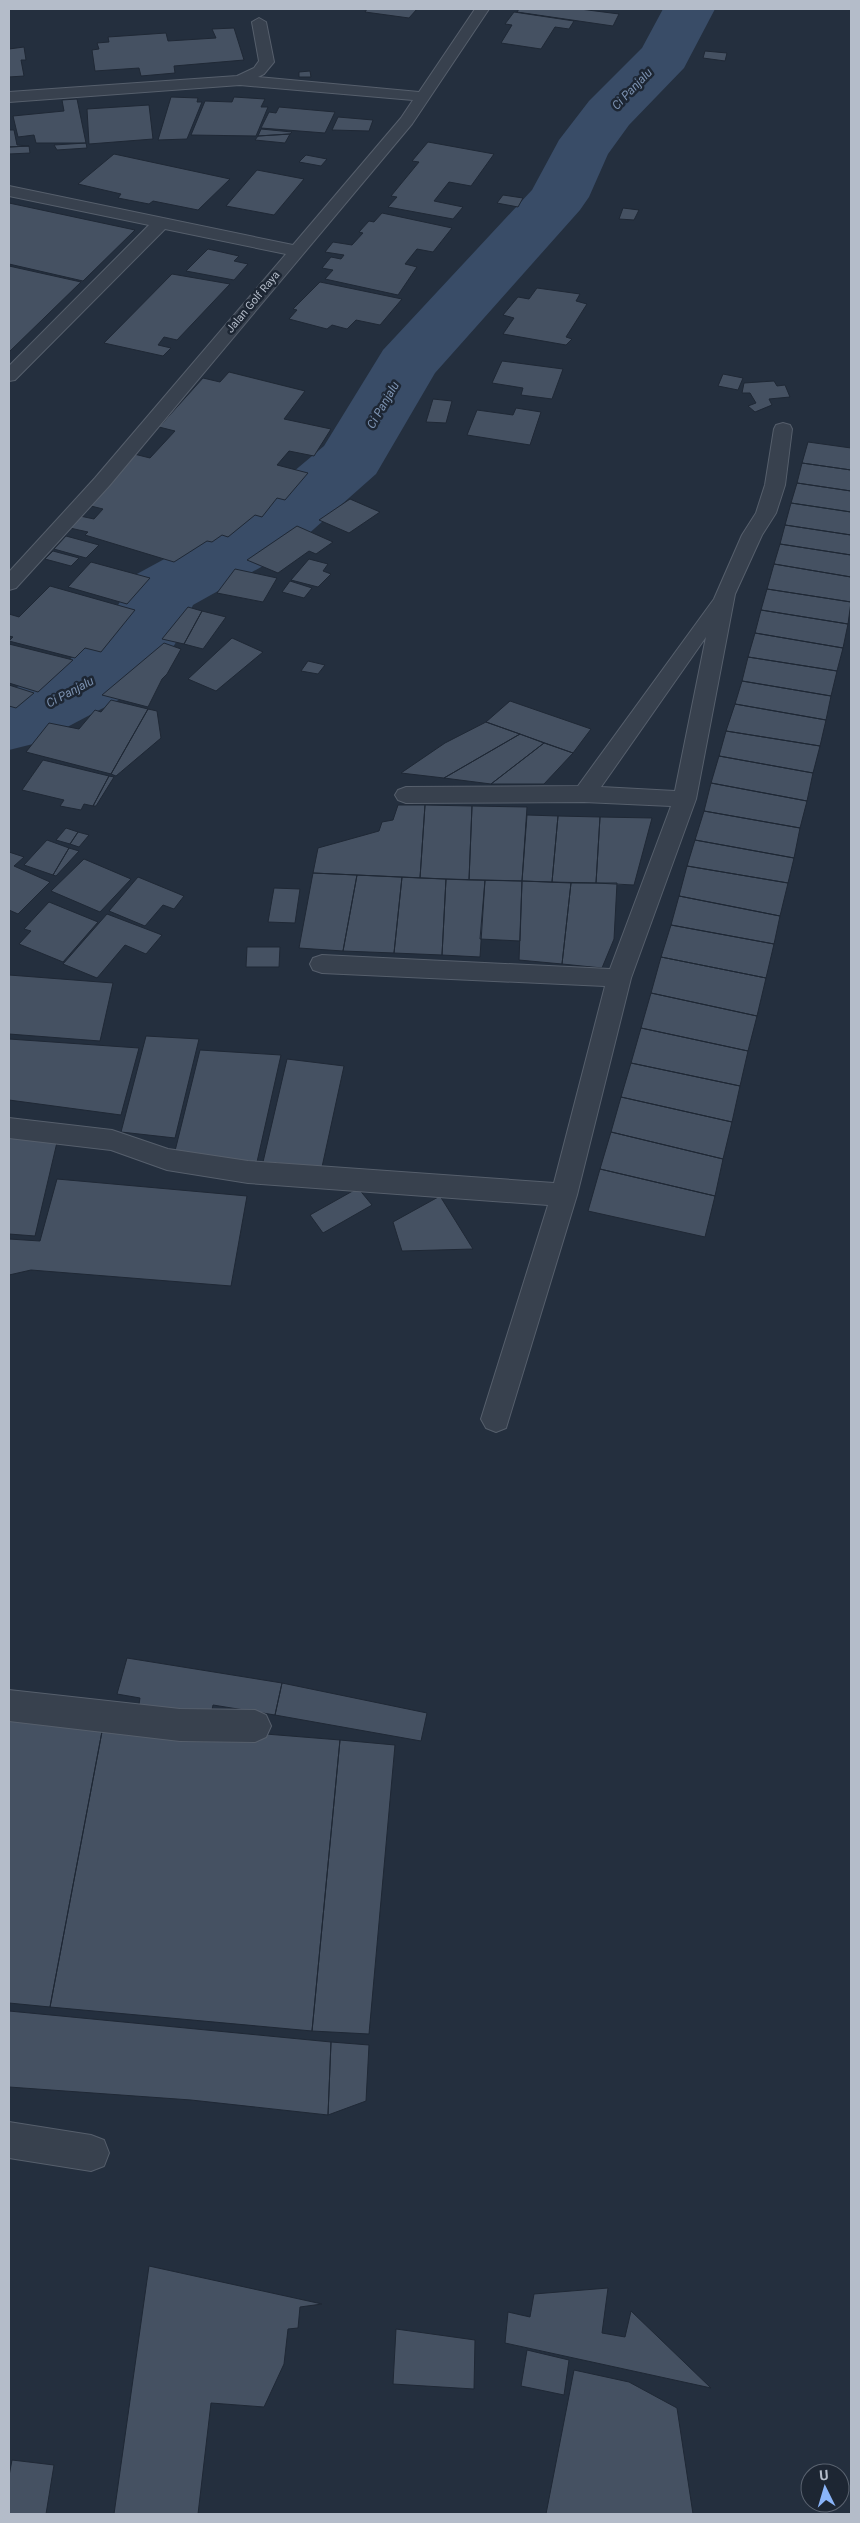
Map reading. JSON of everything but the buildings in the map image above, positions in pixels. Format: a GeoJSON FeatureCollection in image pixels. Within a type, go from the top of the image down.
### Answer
{"type":"FeatureCollection","features":[{"type":"Feature","properties":{"kind":"street","name":"Jalan Golf Raya"},"geometry":{"type":"LineString","coordinates":[[9,584],[102,482],[425,96],[482,9]]}},
{"type":"Feature","properties":{"kind":"street"},"geometry":{"type":"LineString","coordinates":[[240,80],[259,71],[267,62],[259,22]]}},
{"type":"Feature","properties":{"kind":"street"},"geometry":{"type":"LineString","coordinates":[[9,97],[240,80],[425,96]]}},
{"type":"Feature","properties":{"kind":"street"},"geometry":{"type":"LineString","coordinates":[[9,191],[296,251]]}},
{"type":"Feature","properties":{"kind":"street"},"geometry":{"type":"LineString","coordinates":[[9,376],[161,223]]}},
{"type":"Feature","properties":{"kind":"street"},"geometry":{"type":"LineString","coordinates":[[584,794],[725,594],[752,535],[766,513],[775,485],[783,429]]}},
{"type":"Feature","properties":{"kind":"street"},"geometry":{"type":"LineString","coordinates":[[496,1420],[564,1195],[619,978],[685,799],[725,594]]}},
{"type":"Feature","properties":{"kind":"street"},"geometry":{"type":"LineString","coordinates":[[406,795],[584,794],[685,799]]}},
{"type":"Feature","properties":{"kind":"street"},"geometry":{"type":"LineString","coordinates":[[322,964],[619,978]]}},
{"type":"Feature","properties":{"kind":"street"},"geometry":{"type":"LineString","coordinates":[[9,1128],[112,1140],[167,1159],[248,1172],[564,1195]]}},
{"type":"Feature","properties":{"kind":"street"},"geometry":{"type":"LineString","coordinates":[[9,1705],[180,1725],[255,1726]]}},
{"type":"Feature","properties":{"kind":"street"},"geometry":{"type":"LineString","coordinates":[[9,2140],[92,2152]]}},
{"type":"Feature","properties":{"kind":"waterway","name":"Ci Panjalu"},"geometry":{"type":"LineString","coordinates":[[9,724],[96,679],[136,644],[162,591],[262,536],[351,459],[407,364],[559,197],[580,152],[609,113],[665,56],[689,9]]}}]}
